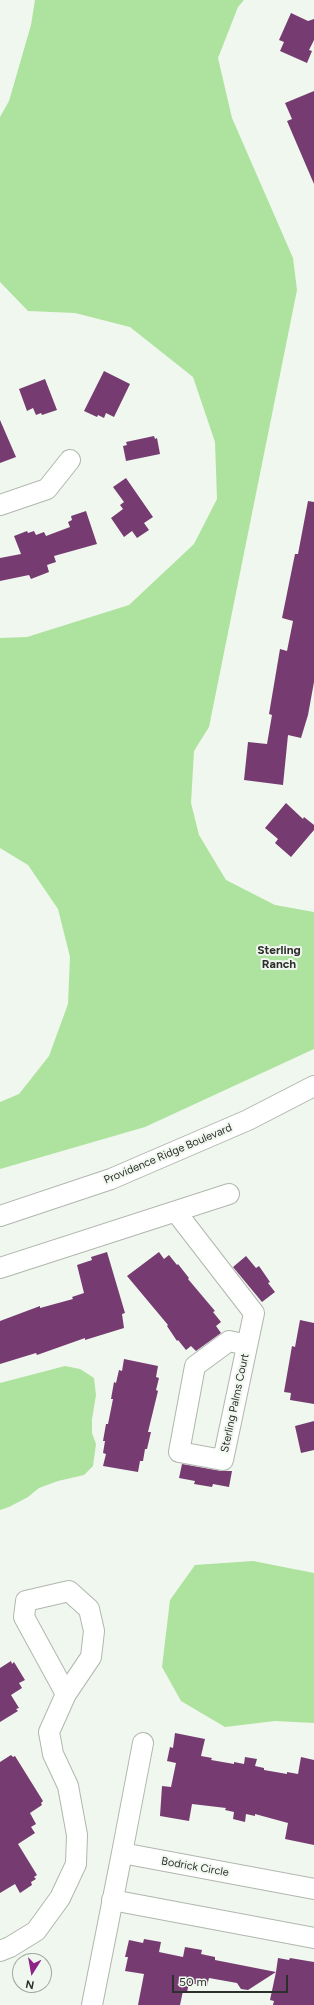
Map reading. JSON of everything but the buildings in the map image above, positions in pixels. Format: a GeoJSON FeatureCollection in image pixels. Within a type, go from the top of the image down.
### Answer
{"type":"FeatureCollection","features":[{"type":"Feature","properties":{"kind":"street"},"geometry":{"type":"LineString","coordinates":[[0,505],[47,489],[70,460]]}},
{"type":"Feature","properties":{"kind":"street","name":"Providence Ridge Boulevard"},"geometry":{"type":"LineString","coordinates":[[6,1213],[111,1179],[248,1120],[314,1086]]}},
{"type":"Feature","properties":{"kind":"street"},"geometry":{"type":"LineString","coordinates":[[0,1268],[229,1194]]}},
{"type":"Feature","properties":{"kind":"street","name":"Sterling Palms Court"},"geometry":{"type":"LineString","coordinates":[[176,1212],[254,1313],[223,1460],[179,1452],[195,1366],[229,1341],[247,1345]]}},
{"type":"Feature","properties":{"kind":"street"},"geometry":{"type":"LineString","coordinates":[[0,1951],[10,1947],[36,1931],[60,1898],[76,1864],[77,1835],[68,1786],[53,1754],[49,1732],[66,1694],[91,1657],[94,1631],[89,1609],[69,1591],[26,1601],[24,1617],[66,1694]]}},
{"type":"Feature","properties":{"kind":"street"},"geometry":{"type":"LineString","coordinates":[[92,2005],[143,1743]]}},
{"type":"Feature","properties":{"kind":"street","name":"Bodrick Circle"},"geometry":{"type":"LineString","coordinates":[[122,1853],[314,1889]]}},
{"type":"Feature","properties":{"kind":"street"},"geometry":{"type":"LineString","coordinates":[[112,1900],[314,1938]]}},
{"type":"Feature","properties":{"kind":"shaded area"},"geometry":{"type":"Polygon","coordinates":[[[35,0],[244,0],[238,7],[218,58],[232,118],[293,258],[297,290],[209,727],[194,751],[191,803],[199,835],[226,880],[275,905],[314,912],[314,1049],[145,1127],[0,1169],[0,1102],[19,1094],[49,1056],[68,1004],[70,957],[58,909],[28,865],[0,848],[0,638],[27,637],[129,605],[194,544],[217,499],[215,442],[193,377],[130,327],[75,313],[28,311],[0,282],[0,117],[9,101],[31,25],[35,0]]]}},
{"type":"Feature","properties":{"kind":"shaded area"},"geometry":{"type":"Polygon","coordinates":[[[65,1366],[80,1369],[94,1378],[96,1395],[92,1419],[92,1433],[96,1444],[93,1466],[84,1475],[58,1481],[39,1488],[28,1497],[0,1510],[0,1383],[65,1366]]]}},
{"type":"Feature","properties":{"kind":"shaded area"},"geometry":{"type":"Polygon","coordinates":[[[253,1561],[314,1573],[314,1723],[275,1721],[225,1727],[181,1701],[162,1667],[170,1600],[195,1565],[253,1561]]]}},
{"type":"Feature","properties":{"kind":"district","name":"Sterling Ranch"},"geometry":{"type":"Point","coordinates":[279,957]}}]}
